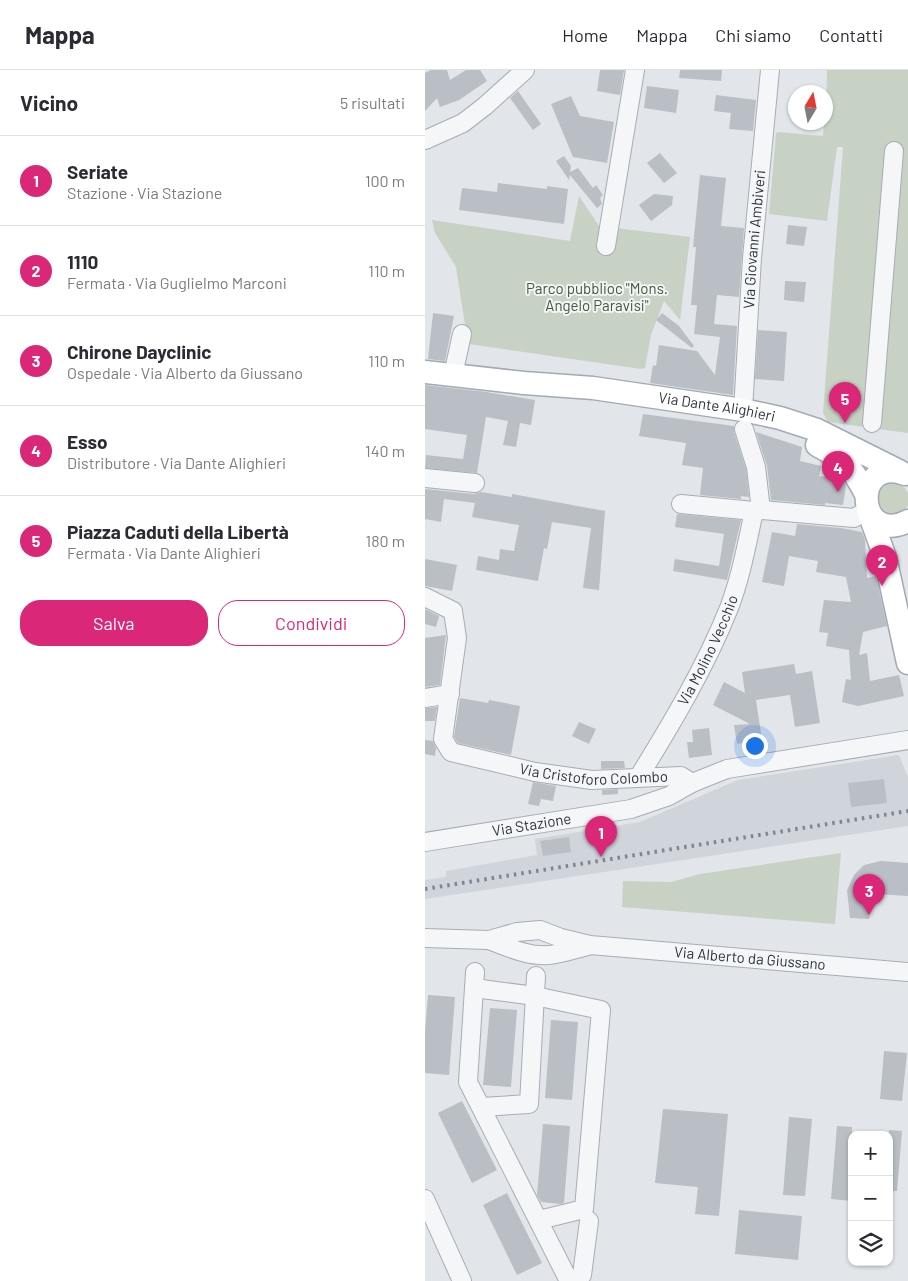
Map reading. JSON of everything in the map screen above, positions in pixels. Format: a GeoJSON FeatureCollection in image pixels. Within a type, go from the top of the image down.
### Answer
{"type":"FeatureCollection","features":[{"type":"Feature","properties":{"kind":"main road","name":"Via Dante Alighieri"},"geometry":{"type":"LineString","coordinates":[[425,372],[524,383],[593,388],[744,419],[780,418],[817,430],[903,473]]}},
{"type":"Feature","properties":{"kind":"main road","name":"Via Dante Alighieri"},"geometry":{"type":"LineString","coordinates":[[524,383],[591,398],[744,420],[805,439],[841,459],[853,470],[867,502],[885,557],[908,663]]}},
{"type":"Feature","properties":{"kind":"main road"},"geometry":{"type":"LineString","coordinates":[[903,473],[890,471],[874,478],[869,486],[867,502],[879,522],[894,526],[905,523]]}},
{"type":"Feature","properties":{"kind":"main road"},"geometry":{"type":"LineString","coordinates":[[885,557],[890,542],[905,523]]}},
{"type":"Feature","properties":{"kind":"street"},"geometry":{"type":"LineString","coordinates":[[425,140],[463,123],[525,70]]}},
{"type":"Feature","properties":{"kind":"street"},"geometry":{"type":"LineString","coordinates":[[606,246],[635,70]]}},
{"type":"Feature","properties":{"kind":"street","name":"Via Giovanni Ambiveri"},"geometry":{"type":"LineString","coordinates":[[744,419],[752,258],[770,70]]}},
{"type":"Feature","properties":{"kind":"street"},"geometry":{"type":"LineString","coordinates":[[872,423],[894,151]]}},
{"type":"Feature","properties":{"kind":"street"},"geometry":{"type":"LineString","coordinates":[[453,375],[462,334]]}},
{"type":"Feature","properties":{"kind":"street","name":"Via Molino Vecchio"},"geometry":{"type":"LineString","coordinates":[[638,778],[674,718],[706,657],[729,607],[744,558],[757,510],[755,467],[744,419]]}},
{"type":"Feature","properties":{"kind":"street"},"geometry":{"type":"LineString","coordinates":[[425,478],[475,483]]}},
{"type":"Feature","properties":{"kind":"street"},"geometry":{"type":"LineString","coordinates":[[681,504],[854,518],[867,502]]}},
{"type":"Feature","properties":{"kind":"street","name":"Via Cristoforo Colombo"},"geometry":{"type":"LineString","coordinates":[[425,597],[453,611],[457,638],[443,739],[451,752],[513,767],[592,780],[681,776],[692,783]]}},
{"type":"Feature","properties":{"kind":"street"},"geometry":{"type":"LineString","coordinates":[[425,698],[450,694]]}},
{"type":"Feature","properties":{"kind":"street"},"geometry":{"type":"LineString","coordinates":[[692,783],[727,769],[908,740]]}},
{"type":"Feature","properties":{"kind":"street","name":"Via Stazione"},"geometry":{"type":"LineString","coordinates":[[425,842],[631,809],[669,796],[692,783]]}},
{"type":"Feature","properties":{"kind":"street"},"geometry":{"type":"LineString","coordinates":[[425,938],[516,940],[540,930],[561,946]]}},
{"type":"Feature","properties":{"kind":"street"},"geometry":{"type":"LineString","coordinates":[[516,940],[538,955],[561,946]]}},
{"type":"Feature","properties":{"kind":"street","name":"Via Alberto da Giussano"},"geometry":{"type":"LineString","coordinates":[[561,946],[591,945],[908,972]]}},
{"type":"Feature","properties":{"kind":"street"},"geometry":{"type":"LineString","coordinates":[[483,1107],[529,1104],[536,976]]}},
{"type":"Feature","properties":{"kind":"street"},"geometry":{"type":"LineString","coordinates":[[539,1220],[583,1209],[601,1010],[535,996],[474,980],[468,1082],[483,1107],[569,1281]]}},
{"type":"Feature","properties":{"kind":"street"},"geometry":{"type":"LineString","coordinates":[[425,1199],[462,1281]]}},
{"type":"Feature","properties":{"kind":"street"},"geometry":{"type":"LineString","coordinates":[[574,1281],[582,1275],[589,1220]]}},
{"type":"Feature","properties":{"kind":"shaded area"},"geometry":{"type":"Polygon","coordinates":[[[899,755],[908,777],[908,826],[425,899],[425,880],[446,877],[446,871],[537,855],[535,839],[640,822],[738,780],[899,755]]]}},
{"type":"Feature","properties":{"kind":"green space"},"geometry":{"type":"Polygon","coordinates":[[[827,70],[908,70],[908,433],[828,422],[823,413],[843,147],[837,147],[827,221],[769,214],[776,134],[778,132],[823,136],[823,130],[833,130],[833,85],[827,85],[827,70]]]}},
{"type":"Feature","properties":{"kind":"green space","name":"Parco pubblioc \"Mons. Angelo Paravisi\""},"geometry":{"type":"Polygon","coordinates":[[[579,196],[599,226],[690,237],[680,320],[664,301],[651,335],[645,368],[641,369],[468,344],[456,267],[435,233],[432,220],[570,241],[579,196]]]}},
{"type":"Feature","properties":{"kind":"green space"},"geometry":{"type":"Polygon","coordinates":[[[893,483],[899,484],[904,488],[908,493],[908,505],[904,510],[899,514],[893,515],[887,514],[882,510],[878,505],[877,499],[878,493],[882,488],[887,484],[893,483]]]}},
{"type":"Feature","properties":{"kind":"green space"},"geometry":{"type":"Polygon","coordinates":[[[841,853],[835,924],[622,907],[623,881],[671,882],[700,874],[841,853]]]}},
{"type":"Feature","properties":{"kind":"building"},"geometry":{"type":"Polygon","coordinates":[[[431,70],[447,70],[450,80],[466,70],[480,70],[487,81],[459,100],[440,107],[437,98],[425,111],[425,73],[431,70]]]}},
{"type":"Feature","properties":{"kind":"building"},"geometry":{"type":"Polygon","coordinates":[[[600,70],[624,70],[620,95],[597,91],[600,70]]]}},
{"type":"Feature","properties":{"kind":"building"},"geometry":{"type":"Polygon","coordinates":[[[680,70],[722,70],[721,81],[679,78],[680,70]]]}},
{"type":"Feature","properties":{"kind":"building"},"geometry":{"type":"Polygon","coordinates":[[[647,86],[679,90],[676,113],[644,108],[647,86]]]}},
{"type":"Feature","properties":{"kind":"building"},"geometry":{"type":"Polygon","coordinates":[[[518,91],[541,124],[533,130],[510,98],[518,91]]]}},
{"type":"Feature","properties":{"kind":"building"},"geometry":{"type":"Polygon","coordinates":[[[716,95],[756,100],[753,131],[729,129],[731,113],[714,111],[716,95]]]}},
{"type":"Feature","properties":{"kind":"building"},"geometry":{"type":"Polygon","coordinates":[[[571,96],[580,116],[614,122],[607,163],[573,157],[551,104],[571,96]]]}},
{"type":"Feature","properties":{"kind":"building"},"geometry":{"type":"Polygon","coordinates":[[[660,153],[677,173],[664,183],[647,163],[660,153]]]}},
{"type":"Feature","properties":{"kind":"building"},"geometry":{"type":"Polygon","coordinates":[[[564,156],[571,166],[570,172],[578,168],[593,188],[596,185],[603,195],[600,198],[602,204],[597,208],[570,175],[569,180],[556,161],[564,156]]]}},
{"type":"Feature","properties":{"kind":"building"},"geometry":{"type":"Polygon","coordinates":[[[700,175],[726,178],[721,226],[744,228],[739,297],[717,295],[714,324],[737,326],[733,395],[650,383],[653,365],[656,366],[659,345],[697,351],[715,375],[720,337],[694,334],[697,305],[691,305],[696,247],[693,247],[700,175]]]}},
{"type":"Feature","properties":{"kind":"building"},"geometry":{"type":"Polygon","coordinates":[[[498,183],[547,189],[547,186],[568,189],[564,224],[459,210],[462,188],[497,192],[498,183]]]}},
{"type":"Feature","properties":{"kind":"building"},"geometry":{"type":"Polygon","coordinates":[[[654,194],[673,196],[672,205],[651,221],[639,205],[654,194]]]}},
{"type":"Feature","properties":{"kind":"building"},"geometry":{"type":"Polygon","coordinates":[[[788,225],[807,227],[804,246],[786,244],[788,225]]]}},
{"type":"Feature","properties":{"kind":"building"},"geometry":{"type":"Polygon","coordinates":[[[785,281],[806,282],[804,302],[784,300],[785,281]]]}},
{"type":"Feature","properties":{"kind":"building"},"geometry":{"type":"Polygon","coordinates":[[[433,313],[454,316],[445,361],[428,359],[433,313]]]}},
{"type":"Feature","properties":{"kind":"building"},"geometry":{"type":"Polygon","coordinates":[[[662,313],[679,326],[694,346],[692,348],[656,320],[662,313]]]}},
{"type":"Feature","properties":{"kind":"building"},"geometry":{"type":"Polygon","coordinates":[[[758,330],[787,332],[784,381],[755,379],[758,330]]]}},
{"type":"Feature","properties":{"kind":"building"},"geometry":{"type":"Polygon","coordinates":[[[425,385],[535,400],[531,425],[520,423],[516,447],[503,445],[508,421],[486,417],[477,473],[425,468],[426,455],[463,459],[467,435],[425,429],[425,385]]]}},
{"type":"Feature","properties":{"kind":"building"},"geometry":{"type":"Polygon","coordinates":[[[643,414],[734,426],[734,432],[746,469],[749,497],[741,496],[741,499],[700,495],[703,468],[682,465],[686,443],[639,436],[643,414]]]}},
{"type":"Feature","properties":{"kind":"building"},"geometry":{"type":"Polygon","coordinates":[[[756,432],[802,447],[800,461],[821,466],[819,476],[842,479],[846,486],[843,505],[771,500],[767,466],[756,432]]]}},
{"type":"Feature","properties":{"kind":"building"},"geometry":{"type":"Polygon","coordinates":[[[425,489],[474,494],[481,492],[512,497],[512,494],[605,511],[599,590],[583,588],[591,528],[552,522],[547,549],[544,548],[538,581],[476,570],[478,556],[499,560],[500,549],[514,551],[519,525],[472,517],[475,503],[444,499],[441,522],[425,519],[425,489]]]}},
{"type":"Feature","properties":{"kind":"building"},"geometry":{"type":"Polygon","coordinates":[[[677,514],[741,520],[727,580],[673,571],[675,559],[719,566],[724,534],[675,527],[677,514]]]}},
{"type":"Feature","properties":{"kind":"building"},"geometry":{"type":"Polygon","coordinates":[[[797,524],[862,532],[865,540],[867,578],[876,576],[887,626],[863,632],[859,655],[867,653],[870,681],[899,675],[904,696],[858,706],[842,702],[846,679],[851,680],[849,650],[826,646],[828,633],[819,632],[824,600],[851,602],[846,577],[816,572],[818,561],[789,556],[784,586],[762,582],[772,532],[795,536],[797,524]]]}},
{"type":"Feature","properties":{"kind":"building"},"geometry":{"type":"Polygon","coordinates":[[[425,559],[457,565],[452,591],[425,586],[425,559]]]}},
{"type":"Feature","properties":{"kind":"building"},"geometry":{"type":"Polygon","coordinates":[[[425,609],[439,616],[436,627],[425,624],[425,609]]]}},
{"type":"Feature","properties":{"kind":"building"},"geometry":{"type":"Polygon","coordinates":[[[446,635],[440,685],[425,687],[425,638],[446,635]]]}},
{"type":"Feature","properties":{"kind":"building"},"geometry":{"type":"Polygon","coordinates":[[[794,664],[796,674],[812,671],[820,723],[795,727],[790,695],[756,700],[762,740],[737,744],[734,725],[750,724],[713,705],[724,682],[745,693],[742,672],[794,664]]]}},
{"type":"Feature","properties":{"kind":"building"},"geometry":{"type":"Polygon","coordinates":[[[460,698],[488,703],[489,700],[520,706],[511,755],[458,743],[454,737],[460,698]]]}},
{"type":"Feature","properties":{"kind":"building"},"geometry":{"type":"Polygon","coordinates":[[[437,707],[435,721],[425,721],[425,708],[437,707]]]}},
{"type":"Feature","properties":{"kind":"building"},"geometry":{"type":"Polygon","coordinates":[[[579,722],[596,729],[589,744],[572,736],[579,722]]]}},
{"type":"Feature","properties":{"kind":"building"},"geometry":{"type":"Polygon","coordinates":[[[709,728],[712,755],[689,758],[687,742],[693,742],[692,730],[709,728]]]}},
{"type":"Feature","properties":{"kind":"building"},"geometry":{"type":"Polygon","coordinates":[[[425,740],[433,741],[436,748],[435,756],[425,754],[425,740]]]}},
{"type":"Feature","properties":{"kind":"building"},"geometry":{"type":"Polygon","coordinates":[[[601,761],[624,761],[625,768],[601,769],[601,761]]]}},
{"type":"Feature","properties":{"kind":"building"},"geometry":{"type":"Polygon","coordinates":[[[884,779],[887,803],[851,807],[848,783],[884,779]]]}},
{"type":"Feature","properties":{"kind":"building"},"geometry":{"type":"Polygon","coordinates":[[[533,782],[556,786],[553,801],[541,799],[539,806],[528,804],[533,782]]]}},
{"type":"Feature","properties":{"kind":"building"},"geometry":{"type":"Polygon","coordinates":[[[618,789],[618,794],[602,795],[602,790],[618,789]]]}},
{"type":"Feature","properties":{"kind":"building"},"geometry":{"type":"Polygon","coordinates":[[[569,837],[571,852],[543,856],[540,841],[569,837]]]}},
{"type":"Feature","properties":{"kind":"building"},"geometry":{"type":"Polygon","coordinates":[[[881,861],[908,863],[908,896],[875,894],[869,919],[850,918],[847,890],[854,875],[864,865],[881,861]]]}},
{"type":"Feature","properties":{"kind":"building"},"geometry":{"type":"Polygon","coordinates":[[[428,995],[455,997],[449,1075],[425,1073],[425,1031],[428,995]]]}},
{"type":"Feature","properties":{"kind":"building"},"geometry":{"type":"Polygon","coordinates":[[[490,1008],[517,1010],[511,1087],[483,1085],[490,1008]]]}},
{"type":"Feature","properties":{"kind":"building"},"geometry":{"type":"Polygon","coordinates":[[[551,1020],[578,1022],[572,1100],[545,1098],[551,1020]]]}},
{"type":"Feature","properties":{"kind":"building"},"geometry":{"type":"Polygon","coordinates":[[[884,1051],[907,1053],[902,1101],[880,1099],[884,1051]]]}},
{"type":"Feature","properties":{"kind":"building"},"geometry":{"type":"Polygon","coordinates":[[[462,1101],[497,1170],[472,1183],[438,1113],[462,1101]]]}},
{"type":"Feature","properties":{"kind":"building"},"geometry":{"type":"Polygon","coordinates":[[[663,1109],[728,1114],[719,1216],[695,1214],[698,1187],[655,1183],[663,1109]]]}},
{"type":"Feature","properties":{"kind":"building"},"geometry":{"type":"Polygon","coordinates":[[[789,1117],[812,1119],[805,1196],[783,1195],[789,1117]]]}},
{"type":"Feature","properties":{"kind":"building"},"geometry":{"type":"Polygon","coordinates":[[[543,1124],[570,1126],[564,1203],[561,1204],[541,1202],[537,1195],[543,1124]]]}},
{"type":"Feature","properties":{"kind":"building"},"geometry":{"type":"Polygon","coordinates":[[[837,1126],[852,1127],[852,1131],[848,1131],[848,1201],[831,1199],[837,1126]]]}},
{"type":"Feature","properties":{"kind":"building"},"geometry":{"type":"Polygon","coordinates":[[[889,1130],[902,1131],[897,1191],[893,1191],[893,1131],[889,1130]]]}},
{"type":"Feature","properties":{"kind":"building"},"geometry":{"type":"Polygon","coordinates":[[[507,1193],[542,1263],[517,1275],[483,1205],[507,1193]]]}},
{"type":"Feature","properties":{"kind":"building"},"geometry":{"type":"Polygon","coordinates":[[[739,1210],[802,1216],[798,1260],[735,1254],[739,1210]]]}},
{"type":"Feature","properties":{"kind":"railway"},"geometry":{"type":"LineString","coordinates":[[425,889],[908,811]]}},
{"type":"Feature","properties":{"kind":"place","name":"Piazza Caduti della Libertà"},"geometry":{"type":"Point","coordinates":[845,423]}},
{"type":"Feature","properties":{"kind":"place","name":"Esso"},"geometry":{"type":"Point","coordinates":[838,492]}},
{"type":"Feature","properties":{"kind":"place","name":"1110"},"geometry":{"type":"Point","coordinates":[882,586]}},
{"type":"Feature","properties":{"kind":"place","name":"Seriate"},"geometry":{"type":"Point","coordinates":[601,857]}},
{"type":"Feature","properties":{"kind":"place","name":"Chirone Dayclinic"},"geometry":{"type":"Point","coordinates":[869,915]}}]}
